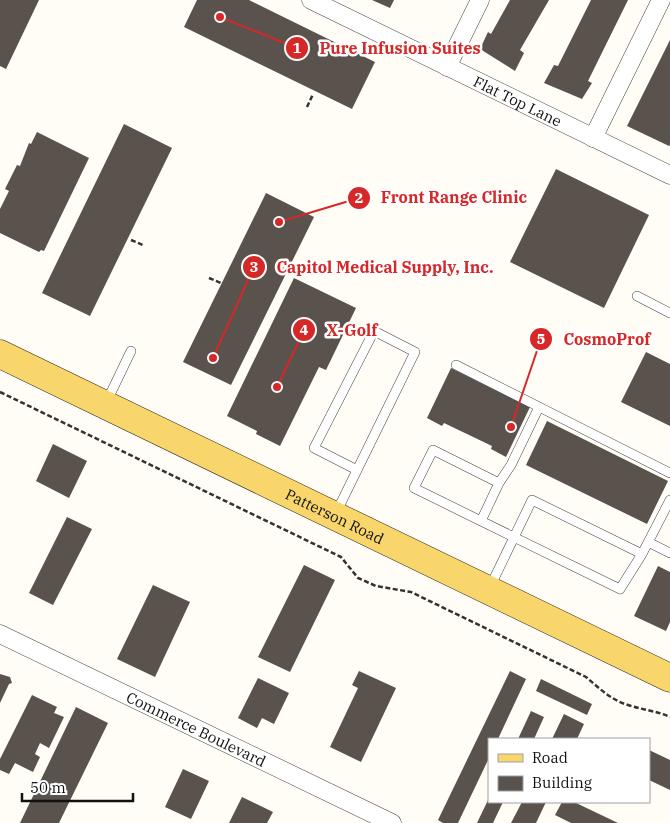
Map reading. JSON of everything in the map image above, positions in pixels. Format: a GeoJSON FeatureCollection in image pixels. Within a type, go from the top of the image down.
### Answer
{"type":"FeatureCollection","features":[{"type":"Feature","properties":{"kind":"main road","name":"Patterson Road"},"geometry":{"type":"LineString","coordinates":[[0,354],[670,678]]}},
{"type":"Feature","properties":{"kind":"street","name":"Flat Top Lane"},"geometry":{"type":"LineString","coordinates":[[311,0],[331,4],[447,67],[670,175]]}},
{"type":"Feature","properties":{"kind":"street"},"geometry":{"type":"LineString","coordinates":[[447,67],[480,0]]}},
{"type":"Feature","properties":{"kind":"street"},"geometry":{"type":"LineString","coordinates":[[593,138],[661,0]]}},
{"type":"Feature","properties":{"kind":"street","name":"Commerce Boulevard"},"geometry":{"type":"LineString","coordinates":[[0,634],[392,823]]}},
{"type":"Feature","properties":{"kind":"lane"},"geometry":{"type":"LineString","coordinates":[[637,296],[670,312]]}},
{"type":"Feature","properties":{"kind":"lane"},"geometry":{"type":"LineString","coordinates":[[334,515],[357,470],[415,352],[374,331],[314,448],[357,470]]}},
{"type":"Feature","properties":{"kind":"lane"},"geometry":{"type":"LineString","coordinates":[[105,405],[131,351]]}},
{"type":"Feature","properties":{"kind":"lane"},"geometry":{"type":"LineString","coordinates":[[456,366],[670,473]]}},
{"type":"Feature","properties":{"kind":"lane"},"geometry":{"type":"LineString","coordinates":[[481,521],[539,407]]}},
{"type":"Feature","properties":{"kind":"lane"},"geometry":{"type":"LineString","coordinates":[[499,483],[432,450],[414,488],[620,588],[650,543],[670,500]]}},
{"type":"Feature","properties":{"kind":"lane"},"geometry":{"type":"LineString","coordinates":[[488,590],[532,500],[642,554]]}},
{"type":"Feature","properties":{"kind":"lane"},"geometry":{"type":"LineString","coordinates":[[650,543],[670,552]]}},
{"type":"Feature","properties":{"kind":"path"},"geometry":{"type":"LineString","coordinates":[[307,107],[313,94]]}},
{"type":"Feature","properties":{"kind":"path"},"geometry":{"type":"LineString","coordinates":[[131,240],[143,246]]}},
{"type":"Feature","properties":{"kind":"path"},"geometry":{"type":"LineString","coordinates":[[209,278],[221,284]]}},
{"type":"Feature","properties":{"kind":"path"},"geometry":{"type":"LineString","coordinates":[[0,392],[341,557],[358,578],[376,586],[411,592],[586,677],[606,695],[627,705],[660,712],[670,718]]}},
{"type":"Feature","properties":{"kind":"building"},"geometry":{"type":"Polygon","coordinates":[[[0,0],[39,0],[6,69],[0,66],[0,0]]]}},
{"type":"Feature","properties":{"kind":"building"},"geometry":{"type":"Polygon","coordinates":[[[197,0],[249,0],[375,62],[352,109],[184,27],[197,0]]]}},
{"type":"Feature","properties":{"kind":"building"},"geometry":{"type":"Polygon","coordinates":[[[372,0],[394,0],[390,8],[372,0]]]}},
{"type":"Feature","properties":{"kind":"building"},"geometry":{"type":"Polygon","coordinates":[[[510,0],[549,0],[520,50],[524,53],[515,71],[480,49],[488,32],[491,34],[510,0]]]}},
{"type":"Feature","properties":{"kind":"building"},"geometry":{"type":"Polygon","coordinates":[[[591,0],[628,0],[588,81],[592,83],[582,99],[544,83],[554,65],[558,66],[591,0]]]}},
{"type":"Feature","properties":{"kind":"building"},"geometry":{"type":"Polygon","coordinates":[[[670,40],[670,145],[669,146],[627,126],[670,40]]]}},
{"type":"Feature","properties":{"kind":"building"},"geometry":{"type":"Polygon","coordinates":[[[124,124],[172,148],[90,316],[42,293],[124,124]]]}},
{"type":"Feature","properties":{"kind":"building"},"geometry":{"type":"Polygon","coordinates":[[[37,132],[89,158],[44,251],[41,250],[39,252],[0,233],[0,209],[9,191],[5,189],[17,165],[20,166],[29,143],[31,144],[37,132]]]}},
{"type":"Feature","properties":{"kind":"building"},"geometry":{"type":"Polygon","coordinates":[[[556,169],[649,215],[604,308],[510,262],[556,169]]]}},
{"type":"Feature","properties":{"kind":"building"},"geometry":{"type":"Polygon","coordinates":[[[266,193],[314,217],[231,385],[183,362],[266,193]]]}},
{"type":"Feature","properties":{"kind":"building"},"geometry":{"type":"Polygon","coordinates":[[[294,278],[356,308],[326,370],[319,367],[280,446],[256,434],[257,431],[227,416],[294,278]]]}},
{"type":"Feature","properties":{"kind":"building"},"geometry":{"type":"Polygon","coordinates":[[[646,352],[670,364],[670,426],[621,402],[646,352]]]}},
{"type":"Feature","properties":{"kind":"building"},"geometry":{"type":"Polygon","coordinates":[[[451,368],[530,407],[506,457],[491,449],[492,446],[444,423],[442,426],[427,418],[451,368]]]}},
{"type":"Feature","properties":{"kind":"building"},"geometry":{"type":"Polygon","coordinates":[[[547,421],[668,481],[647,524],[526,465],[547,421]]]}},
{"type":"Feature","properties":{"kind":"building"},"geometry":{"type":"Polygon","coordinates":[[[53,444],[87,461],[69,498],[36,481],[53,444]]]}},
{"type":"Feature","properties":{"kind":"building"},"geometry":{"type":"Polygon","coordinates":[[[67,517],[92,529],[53,605],[29,593],[67,517]]]}},
{"type":"Feature","properties":{"kind":"building"},"geometry":{"type":"Polygon","coordinates":[[[304,565],[335,580],[290,672],[258,657],[304,565]]]}},
{"type":"Feature","properties":{"kind":"building"},"geometry":{"type":"Polygon","coordinates":[[[658,566],[670,572],[670,622],[666,631],[634,616],[658,566]]]}},
{"type":"Feature","properties":{"kind":"building"},"geometry":{"type":"Polygon","coordinates":[[[153,585],[190,602],[155,677],[117,659],[153,585]]]}},
{"type":"Feature","properties":{"kind":"building"},"geometry":{"type":"Polygon","coordinates":[[[359,671],[396,688],[361,762],[330,747],[358,688],[352,685],[359,671]]]}},
{"type":"Feature","properties":{"kind":"building"},"geometry":{"type":"Polygon","coordinates":[[[510,671],[526,679],[498,738],[488,738],[488,760],[458,823],[443,823],[438,820],[510,671]]]}},
{"type":"Feature","properties":{"kind":"building"},"geometry":{"type":"Polygon","coordinates":[[[0,674],[10,677],[12,683],[9,684],[0,703],[0,674]]]}},
{"type":"Feature","properties":{"kind":"building"},"geometry":{"type":"Polygon","coordinates":[[[258,678],[289,693],[274,724],[262,718],[257,728],[238,718],[258,678]]]}},
{"type":"Feature","properties":{"kind":"building"},"geometry":{"type":"Polygon","coordinates":[[[541,679],[592,704],[587,715],[536,691],[541,679]]]}},
{"type":"Feature","properties":{"kind":"building"},"geometry":{"type":"Polygon","coordinates":[[[32,695],[57,707],[54,713],[64,717],[49,748],[40,743],[35,754],[40,757],[33,772],[15,763],[9,774],[0,770],[0,759],[32,695]]]}},
{"type":"Feature","properties":{"kind":"building"},"geometry":{"type":"Polygon","coordinates":[[[76,707],[108,723],[59,823],[20,823],[76,707]]]}},
{"type":"Feature","properties":{"kind":"building"},"geometry":{"type":"Polygon","coordinates":[[[531,711],[544,717],[534,738],[518,738],[531,711]]]}},
{"type":"Feature","properties":{"kind":"building"},"geometry":{"type":"Polygon","coordinates":[[[564,714],[584,724],[577,738],[552,738],[564,714]]]}},
{"type":"Feature","properties":{"kind":"building"},"geometry":{"type":"Polygon","coordinates":[[[650,750],[670,760],[670,790],[650,780],[650,750]]]}},
{"type":"Feature","properties":{"kind":"building"},"geometry":{"type":"Polygon","coordinates":[[[183,769],[209,781],[191,819],[165,807],[183,769]]]}},
{"type":"Feature","properties":{"kind":"building"},"geometry":{"type":"Polygon","coordinates":[[[242,797],[273,812],[267,823],[229,823],[242,797]]]}},
{"type":"Feature","properties":{"kind":"building"},"geometry":{"type":"Polygon","coordinates":[[[488,800],[488,803],[503,803],[493,823],[477,823],[488,800]]]}},
{"type":"Feature","properties":{"kind":"building"},"geometry":{"type":"Polygon","coordinates":[[[521,803],[546,803],[536,823],[511,823],[521,803]]]}},
{"type":"Feature","properties":{"kind":"building"},"geometry":{"type":"Polygon","coordinates":[[[561,803],[576,803],[618,823],[571,823],[555,815],[561,803]]]}},
{"type":"Feature","properties":{"kind":"place","name":"Pure Infusion Suites"},"geometry":{"type":"Point","coordinates":[220,17]}},
{"type":"Feature","properties":{"kind":"place","name":"Front Range Clinic"},"geometry":{"type":"Point","coordinates":[279,222]}},
{"type":"Feature","properties":{"kind":"place","name":"Capitol Medical Supply, Inc."},"geometry":{"type":"Point","coordinates":[213,358]}},
{"type":"Feature","properties":{"kind":"place","name":"X-Golf"},"geometry":{"type":"Point","coordinates":[277,387]}},
{"type":"Feature","properties":{"kind":"place","name":"CosmoProf"},"geometry":{"type":"Point","coordinates":[511,427]}}]}
